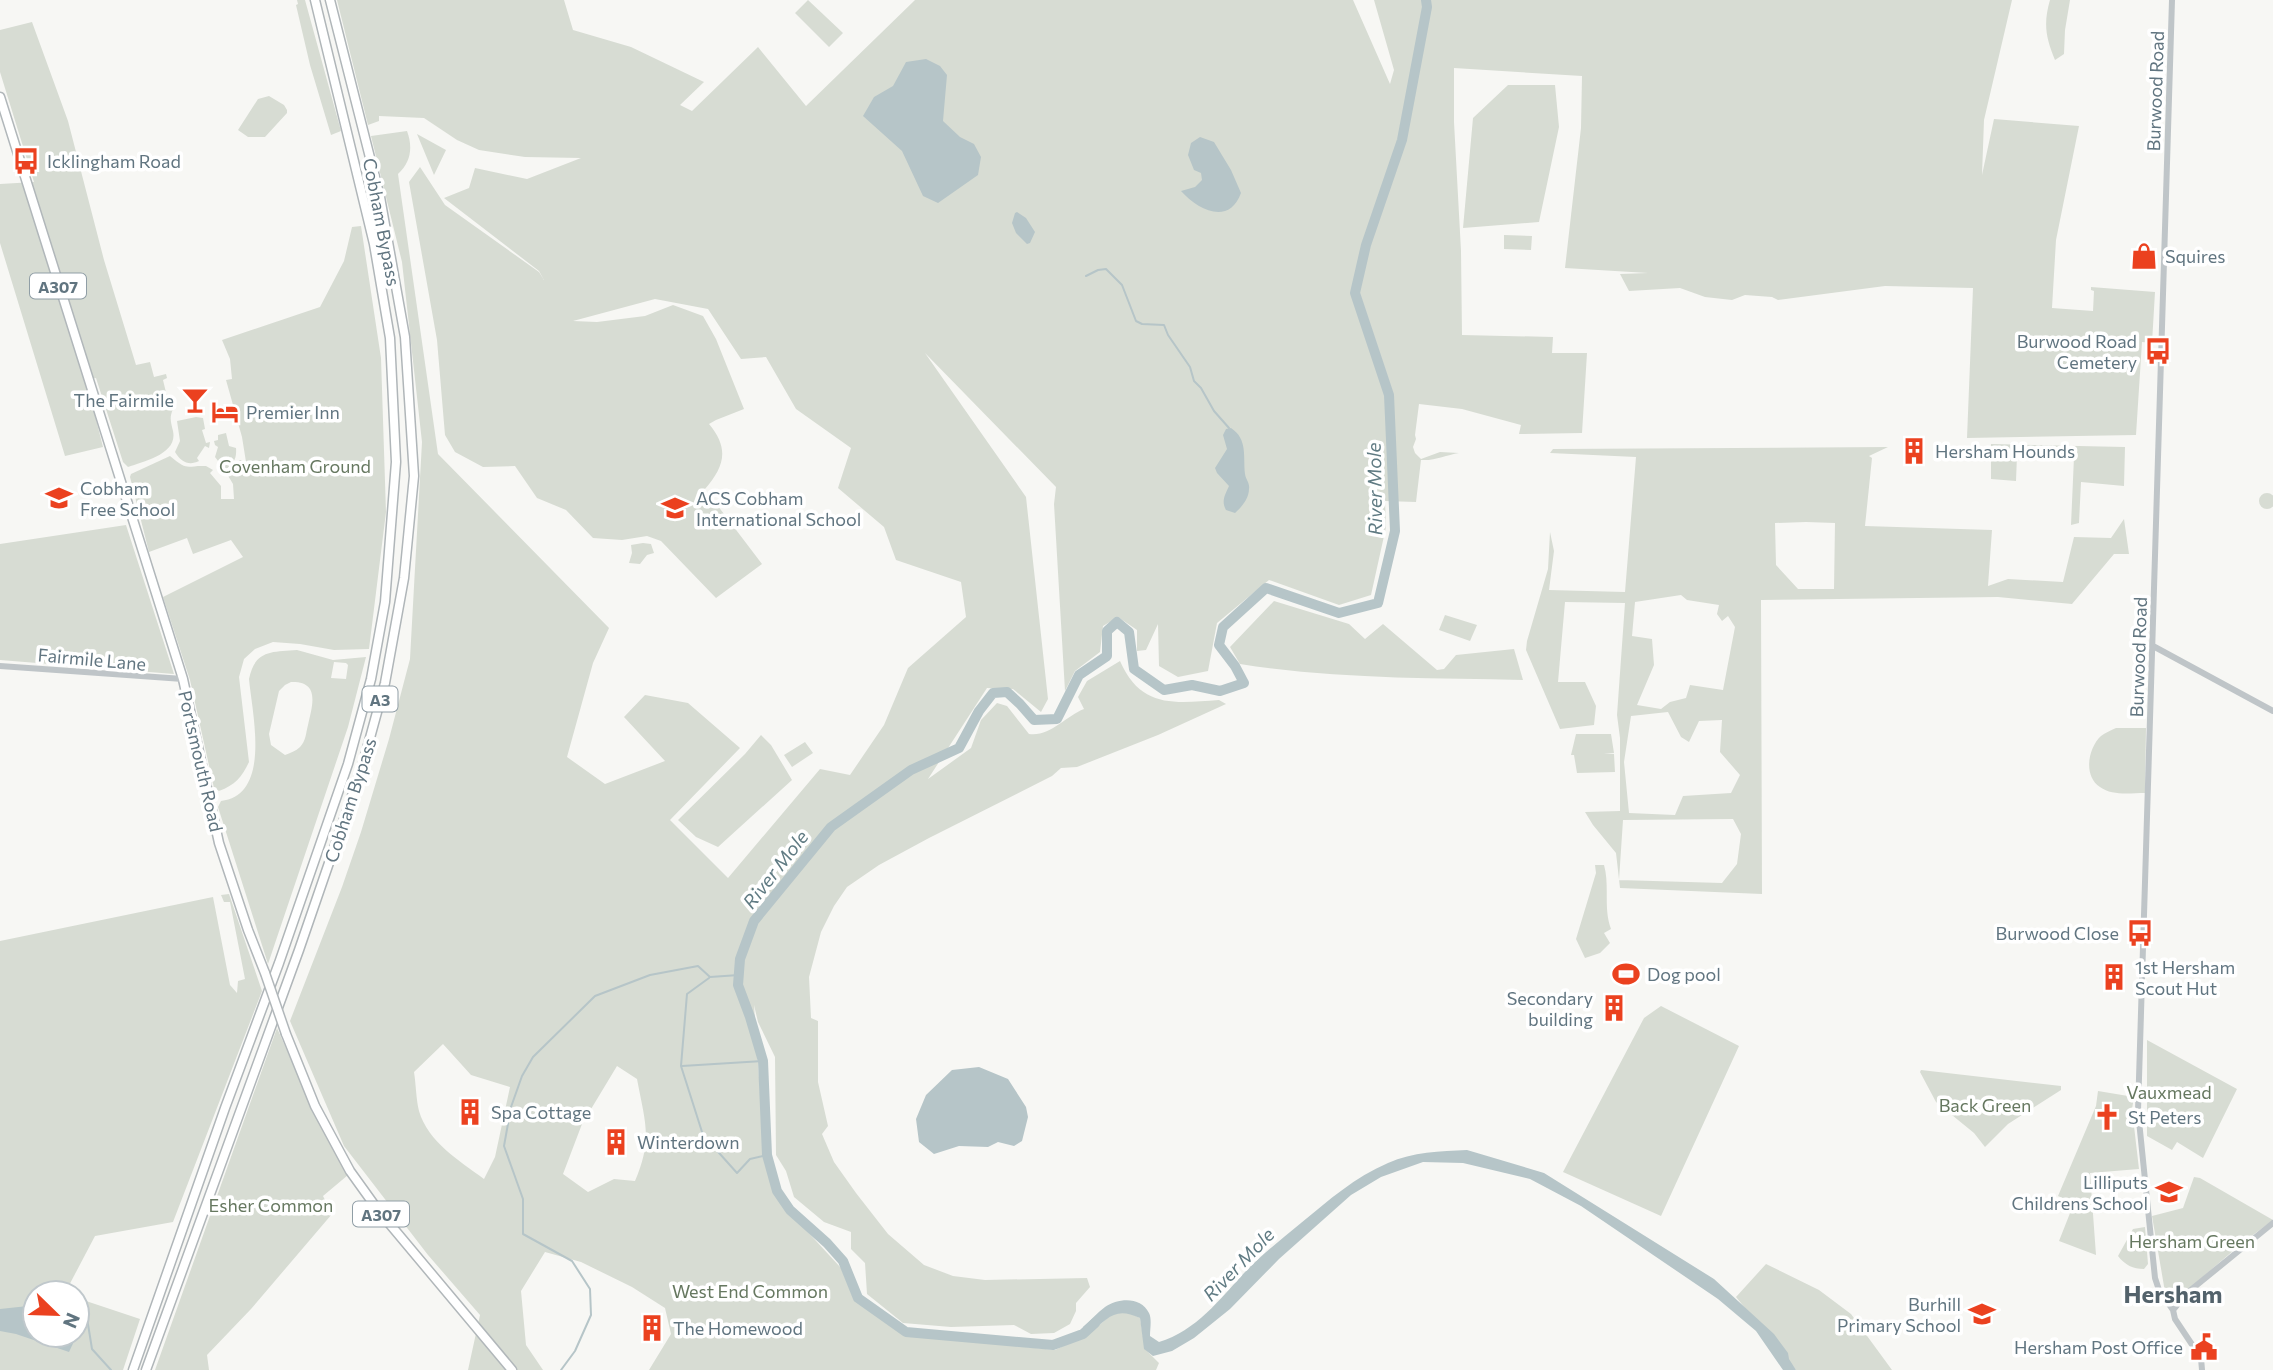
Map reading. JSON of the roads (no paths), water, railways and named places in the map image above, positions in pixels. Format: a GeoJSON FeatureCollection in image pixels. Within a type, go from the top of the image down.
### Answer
{"type":"FeatureCollection","features":[{"type":"Feature","properties":{"kind":"main road","name":"Cobham Bypass"},"geometry":{"type":"LineString","coordinates":[[133,1370],[348,764],[371,679],[385,602],[396,462],[390,338],[374,244],[315,0]]}},
{"type":"Feature","properties":{"kind":"main road","name":"Cobham Bypass"},"geometry":{"type":"LineString","coordinates":[[146,1370],[303,938],[362,766],[385,683],[404,578],[414,476],[405,337],[380,197],[330,0]]}},
{"type":"Feature","properties":{"kind":"main road","name":"Portsmouth Road"},"geometry":{"type":"LineString","coordinates":[[0,97],[183,679],[219,843],[286,1034],[315,1106],[351,1171],[378,1210],[512,1370]]}},
{"type":"Feature","properties":{"kind":"street","name":"Burwood Road"},"geometry":{"type":"LineString","coordinates":[[2172,0],[2138,1111],[2155,1278],[2159,1290],[2173,1310],[2175,1319],[2201,1358],[2202,1370]]}},
{"type":"Feature","properties":{"kind":"street"},"geometry":{"type":"LineString","coordinates":[[2153,646],[2273,711]]}},
{"type":"Feature","properties":{"kind":"street","name":"Fairmile Lane"},"geometry":{"type":"LineString","coordinates":[[0,666],[183,679]]}},
{"type":"Feature","properties":{"kind":"street"},"geometry":{"type":"LineString","coordinates":[[2173,1310],[2187,1293],[2273,1223]]}},
{"type":"Feature","properties":{"kind":"waterway","name":"River Mole"},"geometry":{"type":"LineString","coordinates":[[1095,1323],[1083,1334],[1053,1345],[906,1332],[858,1298],[843,1261],[790,1210],[777,1191],[767,1155],[763,1061],[738,985],[740,959],[754,921],[831,827],[911,770],[959,748],[979,711],[993,693],[1007,692],[1034,720],[1057,719],[1079,675],[1107,656],[1107,631],[1117,622],[1129,632],[1134,669],[1164,690],[1192,685],[1220,691],[1244,683],[1219,645],[1223,627],[1266,588],[1339,613],[1378,603],[1395,531],[1389,395],[1355,293],[1366,245],[1402,140],[1427,7],[1426,0]]}},
{"type":"Feature","properties":{"kind":"waterway"},"geometry":{"type":"LineString","coordinates":[[1086,276],[1106,269],[1122,285],[1136,321],[1142,324],[1164,325],[1190,367],[1194,381],[1229,428]]}},
{"type":"Feature","properties":{"kind":"waterway"},"geometry":{"type":"LineString","coordinates":[[561,1370],[575,1351],[591,1315],[590,1289],[572,1261],[523,1234],[523,1199],[504,1146],[511,1107],[522,1076],[533,1057],[595,996],[650,975],[698,966],[710,977],[739,975]]}},
{"type":"Feature","properties":{"kind":"waterway"},"geometry":{"type":"LineString","coordinates":[[709,978],[687,994],[681,1066],[703,1135],[737,1173],[750,1159],[767,1155]]}},
{"type":"Feature","properties":{"kind":"waterway"},"geometry":{"type":"LineString","coordinates":[[682,1066],[763,1061]]}},
{"type":"Feature","properties":{"kind":"waterway"},"geometry":{"type":"LineString","coordinates":[[91,1343],[92,1349],[111,1370]]}},
{"type":"Feature","properties":{"kind":"place","name":"Icklingham Road"},"geometry":{"type":"Point","coordinates":[26,161]}},
{"type":"Feature","properties":{"kind":"place","name":"Squires"},"geometry":{"type":"Point","coordinates":[2144,256]}},
{"type":"Feature","properties":{"kind":"place","name":"Burwood Road Cemetery"},"geometry":{"type":"Point","coordinates":[2158,351]}},
{"type":"Feature","properties":{"kind":"place","name":"The Fairmile"},"geometry":{"type":"Point","coordinates":[195,400]}},
{"type":"Feature","properties":{"kind":"place","name":"Premier Inn"},"geometry":{"type":"Point","coordinates":[225,412]}},
{"type":"Feature","properties":{"kind":"place","name":"Hersham Hounds"},"geometry":{"type":"Point","coordinates":[1914,451]}},
{"type":"Feature","properties":{"kind":"place","name":"Cobham Free School"},"geometry":{"type":"Point","coordinates":[59,498]}},
{"type":"Feature","properties":{"kind":"place","name":"ACS Cobham International School"},"geometry":{"type":"Point","coordinates":[675,508]}},
{"type":"Feature","properties":{"kind":"place","name":"Burwood Close"},"geometry":{"type":"Point","coordinates":[2140,933]}},
{"type":"Feature","properties":{"kind":"place","name":"Dog pool"},"geometry":{"type":"Point","coordinates":[1626,974]}},
{"type":"Feature","properties":{"kind":"place","name":"1st Hersham Scout Hut"},"geometry":{"type":"Point","coordinates":[2114,977]}},
{"type":"Feature","properties":{"kind":"place","name":"Secondary building"},"geometry":{"type":"Point","coordinates":[1614,1008]}},
{"type":"Feature","properties":{"kind":"place","name":"Spa Cottage"},"geometry":{"type":"Point","coordinates":[470,1112]}},
{"type":"Feature","properties":{"kind":"place","name":"St Peters"},"geometry":{"type":"Point","coordinates":[2107,1117]}},
{"type":"Feature","properties":{"kind":"place","name":"Winterdown"},"geometry":{"type":"Point","coordinates":[616,1142]}},
{"type":"Feature","properties":{"kind":"place","name":"Lilliputs Childrens School"},"geometry":{"type":"Point","coordinates":[2169,1192]}},
{"type":"Feature","properties":{"kind":"place","name":"Burhill Primary School"},"geometry":{"type":"Point","coordinates":[1982,1314]}},
{"type":"Feature","properties":{"kind":"place","name":"The Homewood"},"geometry":{"type":"Point","coordinates":[652,1328]}},
{"type":"Feature","properties":{"kind":"place","name":"Hersham Post Office"},"geometry":{"type":"Point","coordinates":[2204,1347]}},
{"type":"Feature","properties":{"kind":"district","name":"Hersham"},"geometry":{"type":"Point","coordinates":[2173,1293]}},
{"type":"Feature","properties":{"kind":"park label","name":"Covenham Ground"},"geometry":{"type":"Point","coordinates":[295,466]}},
{"type":"Feature","properties":{"kind":"park label","name":"Vauxmead"},"geometry":{"type":"Point","coordinates":[2169,1092]}},
{"type":"Feature","properties":{"kind":"park label","name":"Back Green"},"geometry":{"type":"Point","coordinates":[1985,1105]}},
{"type":"Feature","properties":{"kind":"park label","name":"Esher Common"},"geometry":{"type":"Point","coordinates":[271,1205]}},
{"type":"Feature","properties":{"kind":"park label","name":"Hersham Green"},"geometry":{"type":"Point","coordinates":[2192,1241]}},
{"type":"Feature","properties":{"kind":"park label","name":"West End Common"},"geometry":{"type":"Point","coordinates":[750,1291]}}]}
